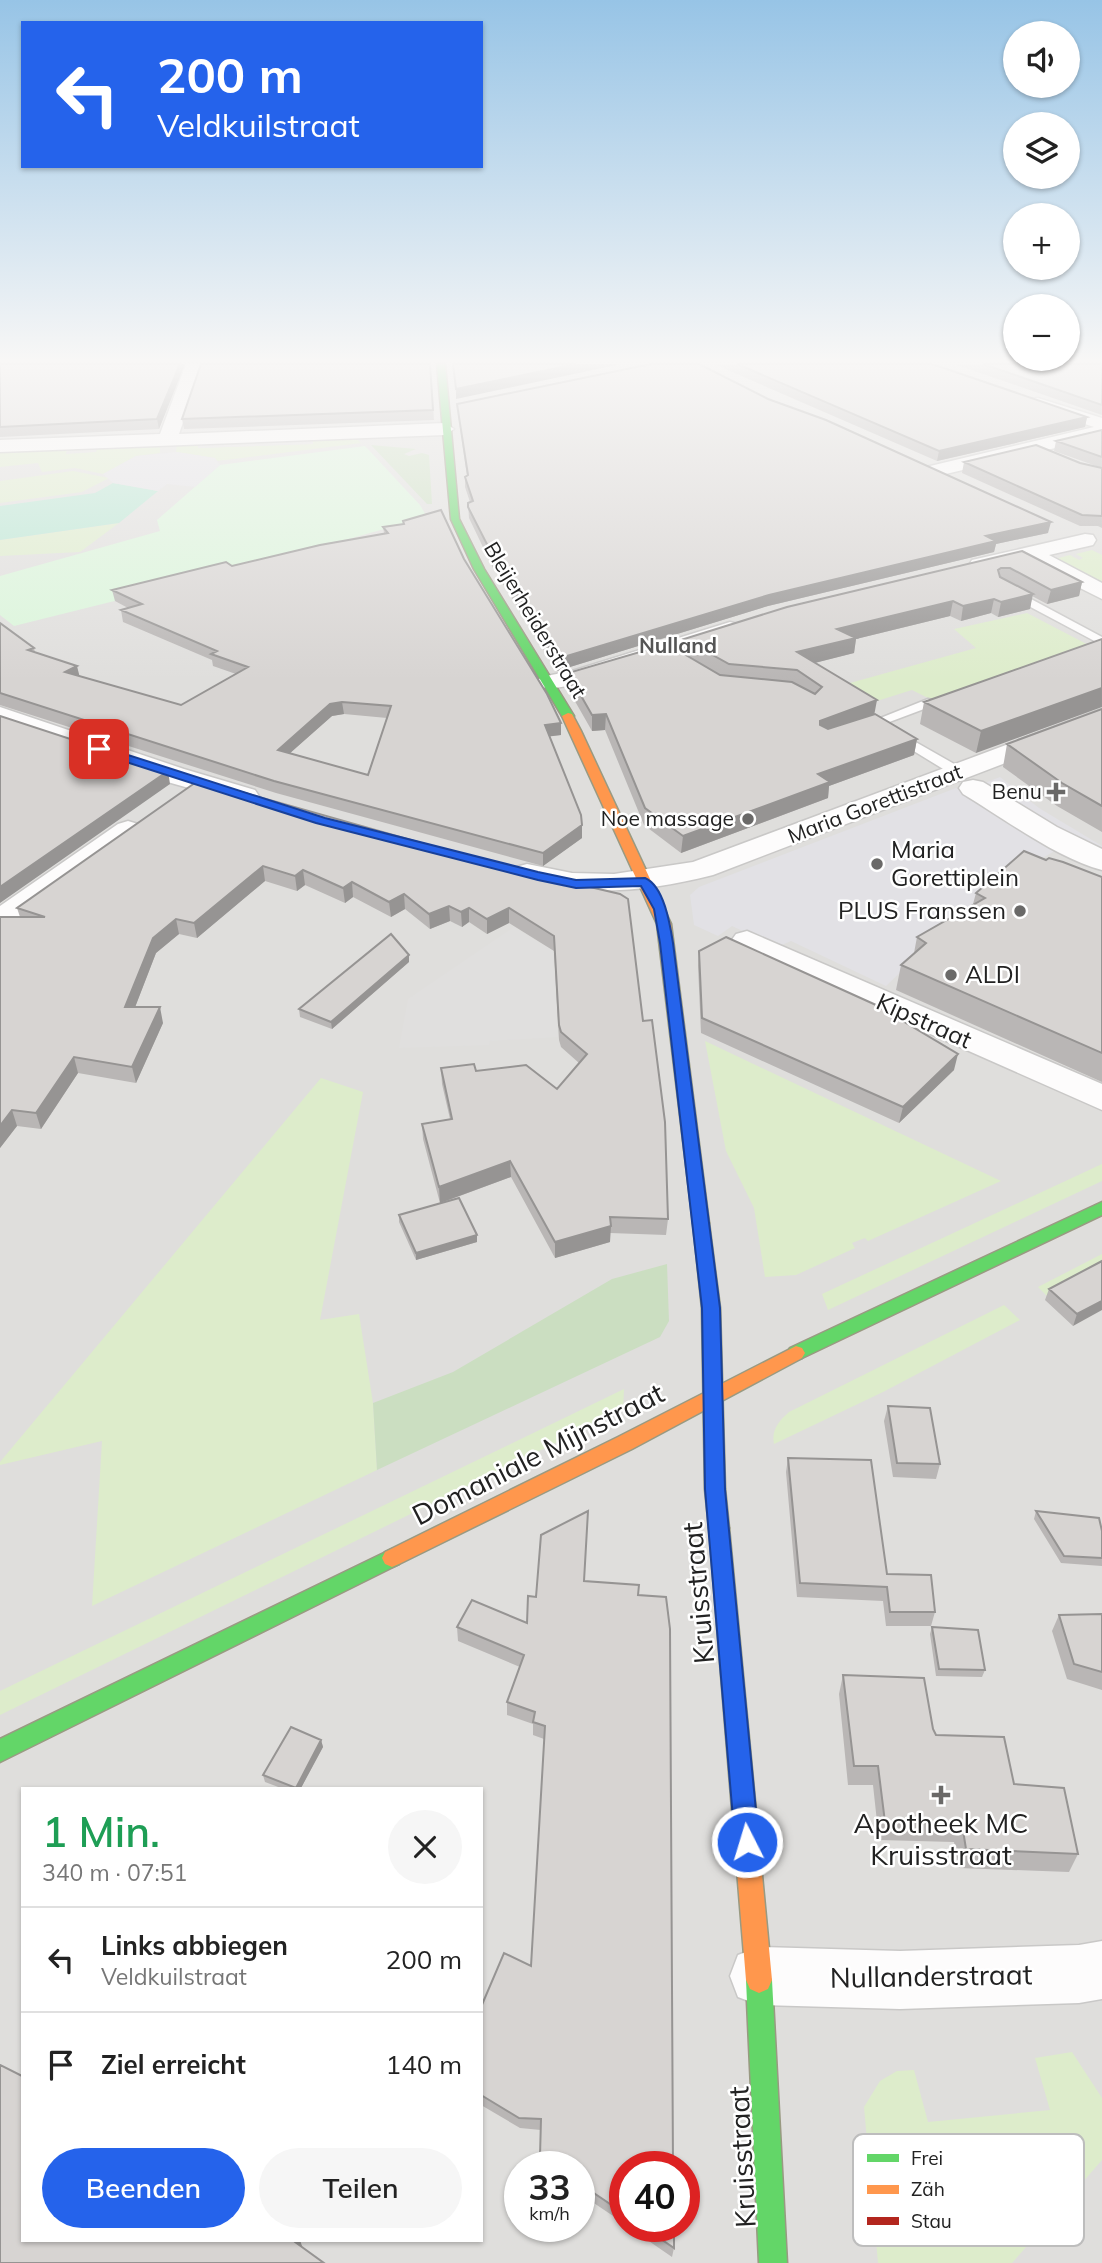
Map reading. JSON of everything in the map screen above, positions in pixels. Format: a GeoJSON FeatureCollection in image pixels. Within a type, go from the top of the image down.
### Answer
{"type":"FeatureCollection","features":[{"type":"Feature","properties":{"kind":"street","name":"Bleijerheiderstraat"},"geometry":{"type":"LineString","coordinates":[[450,470],[455,519],[464,542],[550,682],[592,763],[622,836],[645,882]]}},
{"type":"Feature","properties":{"kind":"street"},"geometry":{"type":"LineString","coordinates":[[931,470],[958,482]]}},
{"type":"Feature","properties":{"kind":"street"},"geometry":{"type":"LineString","coordinates":[[1060,528],[1094,544]]}},
{"type":"Feature","properties":{"kind":"street"},"geometry":{"type":"LineString","coordinates":[[963,569],[1030,554],[1094,544]]}},
{"type":"Feature","properties":{"kind":"street"},"geometry":{"type":"LineString","coordinates":[[1030,554],[1102,592]]}},
{"type":"Feature","properties":{"kind":"street"},"geometry":{"type":"LineString","coordinates":[[550,682],[670,654],[752,622]]}},
{"type":"Feature","properties":{"kind":"street"},"geometry":{"type":"LineString","coordinates":[[0,715],[197,782],[268,803]]}},
{"type":"Feature","properties":{"kind":"street","name":"Maria Gorettistraat"},"geometry":{"type":"LineString","coordinates":[[645,882],[702,869],[966,780],[1102,717]]}},
{"type":"Feature","properties":{"kind":"street"},"geometry":{"type":"LineString","coordinates":[[966,780],[1047,833],[1102,861]]}},
{"type":"Feature","properties":{"kind":"street"},"geometry":{"type":"LineString","coordinates":[[0,920],[197,782]]}},
{"type":"Feature","properties":{"kind":"street"},"geometry":{"type":"LineString","coordinates":[[500,867],[576,884],[645,882]]}},
{"type":"Feature","properties":{"kind":"street","name":"Kruisstraat"},"geometry":{"type":"LineString","coordinates":[[645,882],[660,909],[667,943],[711,1308],[715,1489],[759,1976],[773,2263]]}},
{"type":"Feature","properties":{"kind":"street","name":"Kipstraat"},"geometry":{"type":"LineString","coordinates":[[747,941],[1102,1098]]}},
{"type":"Feature","properties":{"kind":"street","name":"Domaniale Mijnstraat"},"geometry":{"type":"LineString","coordinates":[[0,1751],[625,1443],[712,1394],[1102,1208]]}},
{"type":"Feature","properties":{"kind":"street","name":"Nullanderstraat"},"geometry":{"type":"LineString","coordinates":[[759,1976],[900,1980],[1079,1974],[1102,1970]]}},
{"type":"Feature","properties":{"kind":"lane"},"geometry":{"type":"LineString","coordinates":[[1002,587],[1102,642]]}},
{"type":"Feature","properties":{"kind":"lane"},"geometry":{"type":"LineString","coordinates":[[928,704],[867,725],[966,780]]}},
{"type":"Feature","properties":{"kind":"shaded area"},"geometry":{"type":"Polygon","coordinates":[[[0,470],[1102,470],[1102,2263],[0,2263],[0,470]]]}},
{"type":"Feature","properties":{"kind":"shaded area"},"geometry":{"type":"Polygon","coordinates":[[[111,470],[215,470],[195,487],[167,484],[158,491],[113,483],[103,474],[111,470]]]}},
{"type":"Feature","properties":{"kind":"shaded area","name":"Maria Gorettiplein"},"geometry":{"type":"Polygon","coordinates":[[[1000,777],[1039,808],[1102,846],[1102,867],[1058,849],[1025,868],[911,962],[886,986],[791,941],[777,947],[732,926],[718,936],[694,925],[690,895],[699,887],[956,788],[962,792],[1000,777]]]}},
{"type":"Feature","properties":{"kind":"shaded area"},"geometry":{"type":"Polygon","coordinates":[[[514,927],[540,943],[552,937],[558,1037],[490,1041],[489,1045],[399,1048],[408,999],[514,927]]]}},
{"type":"Feature","properties":{"kind":"green space"},"geometry":{"type":"Polygon","coordinates":[[[82,470],[111,470],[103,474],[82,470]]]}},
{"type":"Feature","properties":{"kind":"green space"},"geometry":{"type":"Polygon","coordinates":[[[215,470],[387,470],[420,505],[427,517],[227,573],[14,626],[0,615],[0,576],[160,531],[157,520],[215,470]]]}},
{"type":"Feature","properties":{"kind":"green space"},"geometry":{"type":"Polygon","coordinates":[[[394,470],[430,470],[432,504],[427,504],[394,470]]]}},
{"type":"Feature","properties":{"kind":"green space"},"geometry":{"type":"Polygon","coordinates":[[[73,471],[109,478],[82,492],[0,503],[0,481],[73,471]]]}},
{"type":"Feature","properties":{"kind":"green space"},"geometry":{"type":"Polygon","coordinates":[[[113,483],[158,491],[119,523],[0,540],[0,506],[95,493],[113,483]]]}},
{"type":"Feature","properties":{"kind":"green space"},"geometry":{"type":"Polygon","coordinates":[[[119,523],[80,552],[0,556],[0,540],[119,523]]]}},
{"type":"Feature","properties":{"kind":"green space"},"geometry":{"type":"Polygon","coordinates":[[[1092,550],[1102,555],[1102,584],[1055,559],[1070,555],[1079,560],[1083,558],[1076,554],[1092,550]]]}},
{"type":"Feature","properties":{"kind":"green space"},"geometry":{"type":"Polygon","coordinates":[[[1027,613],[1102,652],[948,708],[912,690],[861,706],[832,688],[976,648],[954,629],[1027,613]]]}},
{"type":"Feature","properties":{"kind":"green space"},"geometry":{"type":"Polygon","coordinates":[[[705,1041],[1001,1181],[868,1241],[865,1238],[852,1243],[855,1248],[796,1275],[765,1277],[754,1208],[726,1151],[705,1041]]]}},
{"type":"Feature","properties":{"kind":"green space"},"geometry":{"type":"Polygon","coordinates":[[[321,1078],[363,1092],[320,1320],[359,1314],[373,1403],[377,1470],[92,1606],[102,1441],[0,1465],[0,1462],[321,1078]]]}},
{"type":"Feature","properties":{"kind":"green space"},"geometry":{"type":"Polygon","coordinates":[[[1102,1164],[1102,1181],[828,1310],[822,1294],[1102,1164]]]}},
{"type":"Feature","properties":{"kind":"green space"},"geometry":{"type":"Polygon","coordinates":[[[1102,1254],[1102,1271],[1049,1298],[1038,1287],[1102,1254]]]}},
{"type":"Feature","properties":{"kind":"green space"},"geometry":{"type":"Polygon","coordinates":[[[667,1264],[669,1321],[660,1337],[377,1470],[373,1403],[453,1372],[612,1279],[667,1264]]]}},
{"type":"Feature","properties":{"kind":"green space"},"geometry":{"type":"Polygon","coordinates":[[[1004,1305],[1020,1320],[883,1392],[774,1444],[777,1426],[789,1412],[1004,1305]]]}},
{"type":"Feature","properties":{"kind":"green space"},"geometry":{"type":"Polygon","coordinates":[[[624,1389],[623,1410],[0,1715],[0,1691],[624,1389]]]}},
{"type":"Feature","properties":{"kind":"green space"},"geometry":{"type":"Polygon","coordinates":[[[1072,2052],[1102,2098],[1102,2160],[1084,2181],[1084,2134],[866,2134],[864,2107],[880,2081],[897,2071],[914,2070],[928,2122],[1050,2110],[1035,2058],[1072,2052]]]}},
{"type":"Feature","properties":{"kind":"green space"},"geometry":{"type":"Polygon","coordinates":[[[876,2246],[1027,2246],[1012,2263],[878,2263],[876,2246]]]}},
{"type":"Feature","properties":{"kind":"building"},"geometry":{"type":"Polygon","coordinates":[[[467,470],[935,470],[1051,522],[986,536],[996,541],[769,595],[557,659],[493,556],[468,507],[468,503],[473,501],[465,477],[468,475],[467,470]]]}},
{"type":"Feature","properties":{"kind":"building"},"geometry":{"type":"Polygon","coordinates":[[[981,470],[1102,470],[1102,516],[1082,515],[981,470]]]}},
{"type":"Feature","properties":{"kind":"building"},"geometry":{"type":"Polygon","coordinates":[[[441,510],[464,559],[547,694],[561,723],[545,725],[581,815],[582,825],[543,853],[274,781],[0,693],[0,623],[34,648],[28,650],[77,666],[65,672],[181,705],[248,667],[211,654],[217,651],[121,610],[142,604],[112,590],[226,562],[232,566],[320,545],[388,533],[383,527],[404,524],[403,521],[441,510]],[[342,702],[330,704],[278,750],[368,775],[391,706],[342,702]]]}},
{"type":"Feature","properties":{"kind":"building"},"geometry":{"type":"Polygon","coordinates":[[[1022,551],[1082,582],[1051,590],[1010,568],[1001,568],[998,570],[1000,577],[1033,594],[1001,602],[994,599],[963,606],[953,601],[837,629],[856,638],[797,652],[877,700],[820,721],[820,725],[828,729],[875,714],[917,739],[818,774],[830,782],[683,836],[645,808],[606,714],[592,715],[568,673],[667,644],[720,675],[792,682],[815,694],[822,687],[797,670],[729,664],[684,639],[787,607],[1022,551]]]}},
{"type":"Feature","properties":{"kind":"building"},"geometry":{"type":"Polygon","coordinates":[[[1102,639],[1102,688],[981,731],[924,702],[1102,639]]]}},
{"type":"Feature","properties":{"kind":"building"},"geometry":{"type":"Polygon","coordinates":[[[1102,709],[1102,806],[1062,783],[1007,744],[1102,709]]]}},
{"type":"Feature","properties":{"kind":"building"},"geometry":{"type":"Polygon","coordinates":[[[0,716],[168,771],[0,887],[0,716]]]}},
{"type":"Feature","properties":{"kind":"building"},"geometry":{"type":"Polygon","coordinates":[[[199,780],[517,870],[620,894],[628,899],[643,1021],[652,1020],[665,1122],[668,1219],[610,1217],[611,1226],[555,1242],[510,1161],[439,1187],[422,1124],[452,1119],[441,1068],[474,1064],[476,1071],[526,1065],[557,1089],[587,1054],[561,1032],[559,1025],[554,936],[509,908],[487,919],[469,908],[461,912],[449,906],[429,914],[404,894],[389,902],[352,882],[343,888],[303,870],[295,876],[263,866],[194,923],[176,919],[153,938],[125,1007],[160,1007],[132,1067],[74,1057],[36,1113],[12,1110],[0,1126],[0,917],[45,917],[17,908],[199,780]]]}},
{"type":"Feature","properties":{"kind":"building"},"geometry":{"type":"Polygon","coordinates":[[[1024,851],[1102,877],[1102,1053],[901,965],[926,943],[917,937],[985,898],[976,893],[1024,851]]]}},
{"type":"Feature","properties":{"kind":"building"},"geometry":{"type":"Polygon","coordinates":[[[391,934],[409,955],[331,1022],[299,1009],[391,934]]]}},
{"type":"Feature","properties":{"kind":"building"},"geometry":{"type":"Polygon","coordinates":[[[726,937],[876,1005],[958,1054],[903,1107],[702,1018],[699,951],[726,937]]]}},
{"type":"Feature","properties":{"kind":"building"},"geometry":{"type":"Polygon","coordinates":[[[459,1198],[477,1235],[416,1253],[399,1215],[459,1198]]]}},
{"type":"Feature","properties":{"kind":"building"},"geometry":{"type":"Polygon","coordinates":[[[1102,1261],[1102,1301],[1077,1314],[1049,1289],[1102,1261]]]}},
{"type":"Feature","properties":{"kind":"building"},"geometry":{"type":"Polygon","coordinates":[[[888,1406],[930,1408],[940,1464],[897,1463],[888,1406]]]}},
{"type":"Feature","properties":{"kind":"building"},"geometry":{"type":"Polygon","coordinates":[[[788,1458],[871,1460],[887,1574],[931,1575],[935,1612],[890,1612],[887,1587],[800,1583],[788,1458]]]}},
{"type":"Feature","properties":{"kind":"building"},"geometry":{"type":"Polygon","coordinates":[[[588,1511],[584,1581],[639,1585],[638,1595],[666,1597],[670,1629],[673,2151],[609,2151],[609,2203],[595,2194],[595,2151],[540,2151],[541,2119],[519,2118],[483,2096],[483,2002],[504,1953],[531,1966],[545,1726],[533,1722],[535,1712],[507,1702],[524,1655],[457,1627],[472,1600],[527,1623],[528,1596],[536,1597],[541,1535],[588,1511]]]}},
{"type":"Feature","properties":{"kind":"building"},"geometry":{"type":"Polygon","coordinates":[[[1036,1511],[1099,1518],[1102,1558],[1064,1556],[1036,1511]]]}},
{"type":"Feature","properties":{"kind":"building"},"geometry":{"type":"Polygon","coordinates":[[[1102,1614],[1102,1672],[1074,1664],[1059,1615],[1102,1614]]]}},
{"type":"Feature","properties":{"kind":"building"},"geometry":{"type":"Polygon","coordinates":[[[932,1627],[978,1630],[985,1670],[939,1669],[932,1627]]]}},
{"type":"Feature","properties":{"kind":"building"},"geometry":{"type":"Polygon","coordinates":[[[843,1675],[924,1678],[936,1735],[1004,1737],[1014,1784],[1064,1788],[1078,1854],[966,1849],[962,1824],[885,1822],[878,1766],[854,1766],[843,1675]]]}},
{"type":"Feature","properties":{"kind":"building"},"geometry":{"type":"Polygon","coordinates":[[[291,1727],[321,1740],[297,1787],[263,1775],[291,1727]]]}},
{"type":"Feature","properties":{"kind":"building"},"geometry":{"type":"Polygon","coordinates":[[[0,2065],[21,2076],[21,2242],[295,2242],[324,2263],[0,2263],[0,2065]]]}},
{"type":"Feature","properties":{"kind":"traffic: fast"},"geometry":{"type":"LineString","coordinates":[[451,470],[455,519],[479,569],[568,716]]}},
{"type":"Feature","properties":{"kind":"traffic: fast"},"geometry":{"type":"LineString","coordinates":[[796,1353],[1102,1208]]}},
{"type":"Feature","properties":{"kind":"traffic: fast"},"geometry":{"type":"LineString","coordinates":[[0,1751],[392,1558]]}},
{"type":"Feature","properties":{"kind":"traffic: fast"},"geometry":{"type":"LineString","coordinates":[[759,1980],[773,2263]]}},
{"type":"Feature","properties":{"kind":"traffic: slow"},"geometry":{"type":"LineString","coordinates":[[568,716],[664,924],[701,1223]]}},
{"type":"Feature","properties":{"kind":"traffic: slow"},"geometry":{"type":"LineString","coordinates":[[392,1558],[625,1443],[796,1353]]}},
{"type":"Feature","properties":{"kind":"traffic: slow"},"geometry":{"type":"LineString","coordinates":[[719,1528],[759,1980]]}},
{"type":"Feature","properties":{"kind":"traffic: jam"},"geometry":{"type":"LineString","coordinates":[[701,1223],[711,1308],[715,1489],[719,1528]]}},
{"type":"Feature","properties":{"kind":"place","name":"Benu"},"geometry":{"type":"Point","coordinates":[1056,792]}},
{"type":"Feature","properties":{"kind":"place","name":"Noe massage"},"geometry":{"type":"Point","coordinates":[748,819]}},
{"type":"Feature","properties":{"kind":"place","name":"Maria Gorettiplein"},"geometry":{"type":"Point","coordinates":[877,864]}},
{"type":"Feature","properties":{"kind":"place","name":"PLUS Franssen"},"geometry":{"type":"Point","coordinates":[1020,911]}},
{"type":"Feature","properties":{"kind":"place","name":"ALDI"},"geometry":{"type":"Point","coordinates":[951,975]}},
{"type":"Feature","properties":{"kind":"place","name":"Apotheek MC Kruisstraat"},"geometry":{"type":"Point","coordinates":[941,1795]}},
{"type":"Feature","properties":{"kind":"district","name":"Nulland"},"geometry":{"type":"Point","coordinates":[678,646]}},
{"type":"Feature","properties":{"kind":"route"},"geometry":{"type":"LineString","coordinates":[[99,749],[320,820],[538,876],[576,884],[645,882],[660,909],[667,943],[668,974],[711,1308],[715,1489],[747,1842]]}}]}
